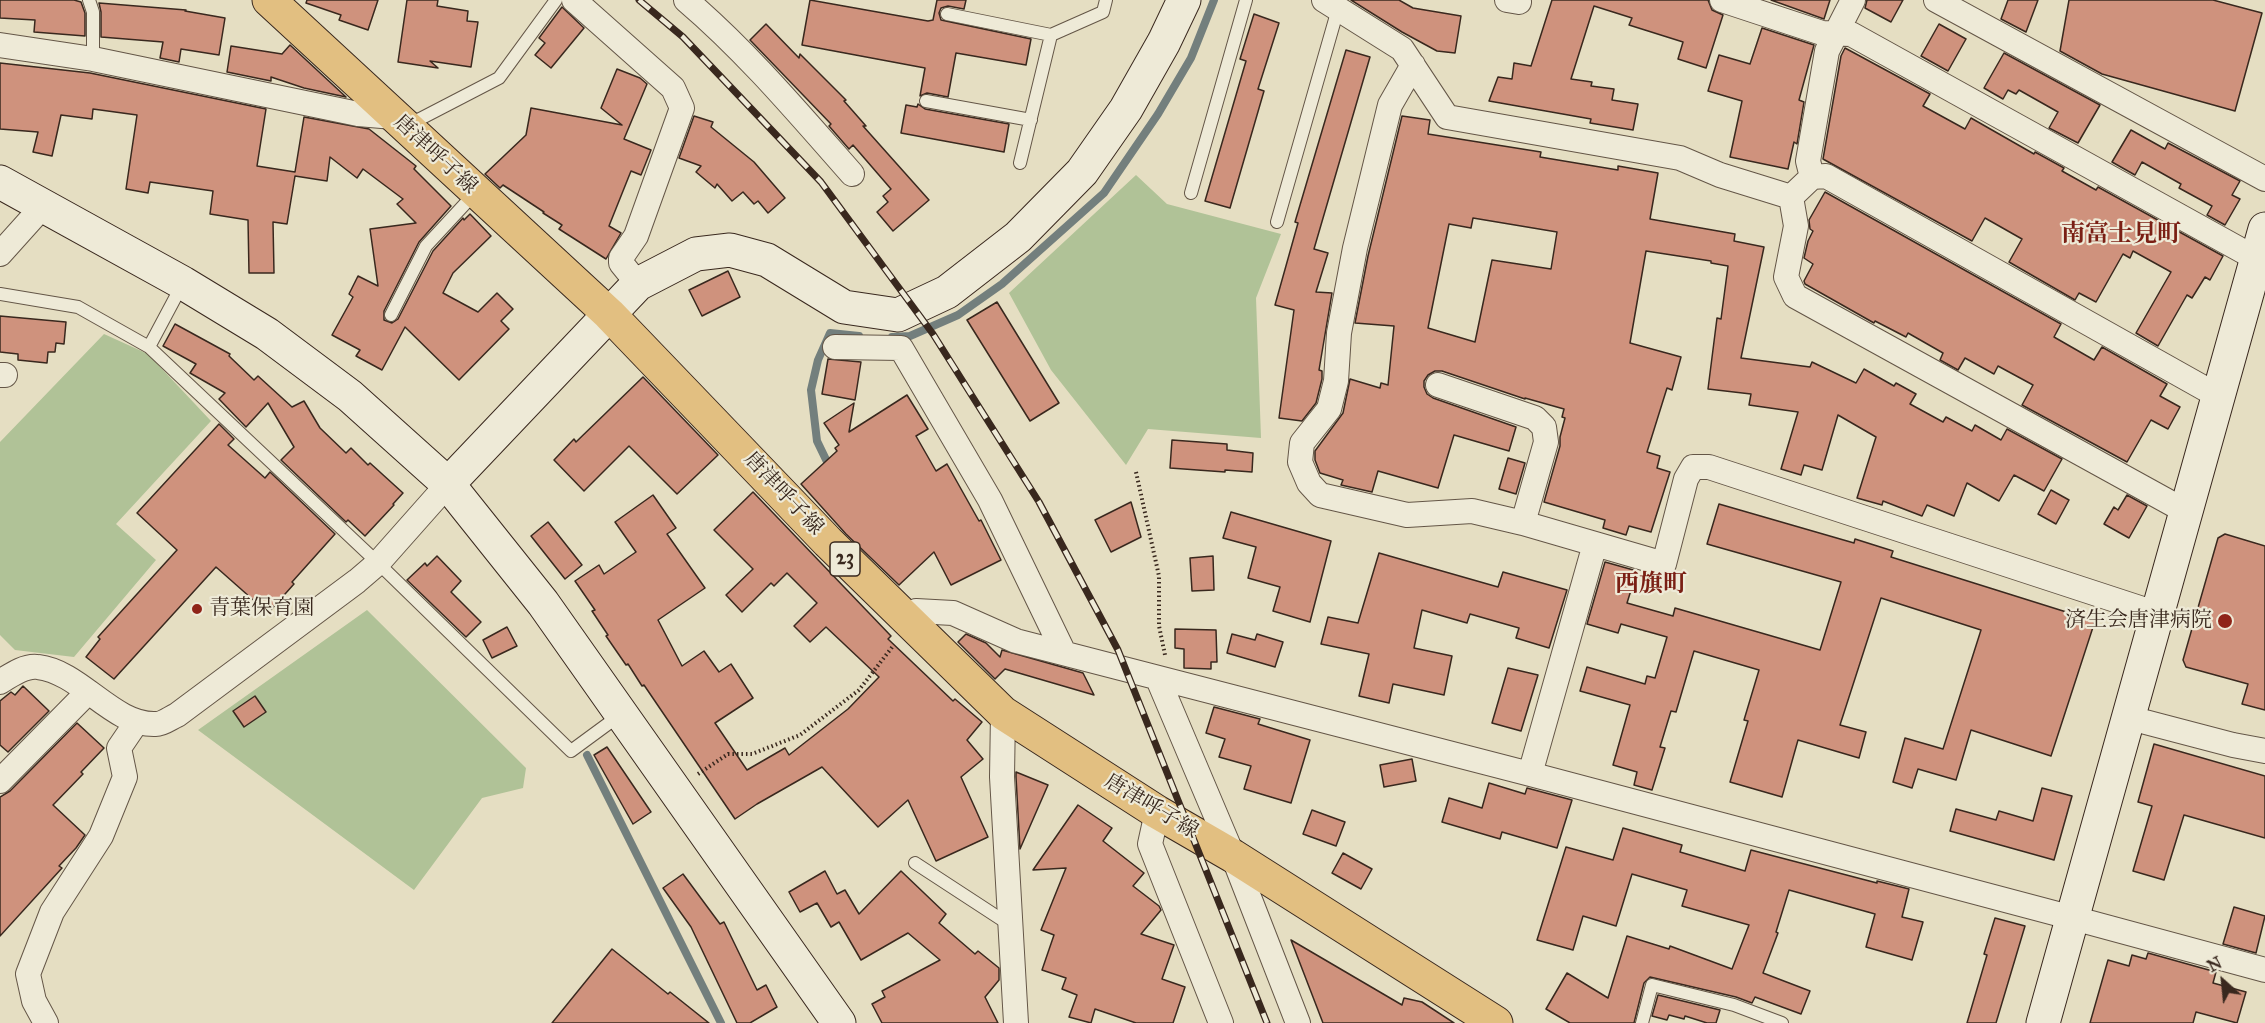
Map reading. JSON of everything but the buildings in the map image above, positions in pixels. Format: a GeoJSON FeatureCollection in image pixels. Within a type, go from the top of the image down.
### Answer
{"type":"FeatureCollection","features":[{"type":"Feature","properties":{"kind":"main road","name":"唐津呼子線"},"geometry":{"type":"LineString","coordinates":[[269,0],[609,314],[903,617],[1003,713],[1157,812],[1233,856],[1496,1023]]}},
{"type":"Feature","properties":{"kind":"street"},"geometry":{"type":"LineString","coordinates":[[574,0],[673,88],[682,108],[636,236],[621,258],[621,263],[638,284]]}},
{"type":"Feature","properties":{"kind":"street"},"geometry":{"type":"LineString","coordinates":[[686,0],[710,20],[779,90],[852,174]]}},
{"type":"Feature","properties":{"kind":"street"},"geometry":{"type":"LineString","coordinates":[[0,682],[18,670],[37,666],[64,676],[136,723],[158,724],[177,715],[378,563],[448,484],[638,284],[696,254],[730,250],[767,260],[844,307],[898,315],[947,292],[1018,237],[1082,172],[1126,109],[1164,42],[1184,0]]}},
{"type":"Feature","properties":{"kind":"street"},"geometry":{"type":"LineString","coordinates":[[1722,0],[1834,35],[1851,34],[2261,244],[2255,305],[2218,396],[2130,718],[2043,1023]]}},
{"type":"Feature","properties":{"kind":"street"},"geometry":{"type":"LineString","coordinates":[[1812,177],[1808,161],[1827,51],[1853,0]]}},
{"type":"Feature","properties":{"kind":"street"},"geometry":{"type":"LineString","coordinates":[[1936,0],[2265,179]]}},
{"type":"Feature","properties":{"kind":"street"},"geometry":{"type":"LineString","coordinates":[[1331,4],[1402,49],[1446,117],[1680,158],[1720,175],[1791,197]]}},
{"type":"Feature","properties":{"kind":"street"},"geometry":{"type":"LineString","coordinates":[[0,45],[93,59],[358,114],[394,117]]}},
{"type":"Feature","properties":{"kind":"street"},"geometry":{"type":"LineString","coordinates":[[1413,65],[1390,105],[1355,248],[1339,333],[1336,381],[1329,409],[1302,443],[1300,462],[1309,483],[1320,495],[1407,515],[1472,511],[1523,523],[1664,564],[1686,479],[1693,467],[1709,467],[2158,614]]}},
{"type":"Feature","properties":{"kind":"street"},"geometry":{"type":"LineString","coordinates":[[1791,197],[1812,177],[1826,176],[2218,396]]}},
{"type":"Feature","properties":{"kind":"street"},"geometry":{"type":"LineString","coordinates":[[0,182],[183,283],[267,334],[350,396],[448,484],[543,603],[839,1023]]}},
{"type":"Feature","properties":{"kind":"street"},"geometry":{"type":"LineString","coordinates":[[1791,197],[1796,226],[1786,277],[1795,296],[2187,512]]}},
{"type":"Feature","properties":{"kind":"street"},"geometry":{"type":"LineString","coordinates":[[0,254],[44,205]]}},
{"type":"Feature","properties":{"kind":"street"},"geometry":{"type":"LineString","coordinates":[[835,347],[901,348],[990,500],[1064,653]]}},
{"type":"Feature","properties":{"kind":"street"},"geometry":{"type":"LineString","coordinates":[[1438,385],[1535,418],[1544,427],[1546,442],[1523,523]]}},
{"type":"Feature","properties":{"kind":"street"},"geometry":{"type":"LineString","coordinates":[[1530,774],[1595,544]]}},
{"type":"Feature","properties":{"kind":"street"},"geometry":{"type":"LineString","coordinates":[[903,617],[916,611],[953,613],[1016,641],[1530,774],[2265,970]]}},
{"type":"Feature","properties":{"kind":"street"},"geometry":{"type":"LineString","coordinates":[[1158,679],[1233,856],[1298,1023]]}},
{"type":"Feature","properties":{"kind":"street"},"geometry":{"type":"LineString","coordinates":[[0,782],[88,692]]}},
{"type":"Feature","properties":{"kind":"street"},"geometry":{"type":"LineString","coordinates":[[1003,713],[1002,777],[1016,1023]]}},
{"type":"Feature","properties":{"kind":"street"},"geometry":{"type":"LineString","coordinates":[[2130,718],[2233,746],[2265,751]]}},
{"type":"Feature","properties":{"kind":"street"},"geometry":{"type":"LineString","coordinates":[[46,1023],[34,1001],[28,974],[52,912],[101,836],[125,777],[119,748],[136,723]]}},
{"type":"Feature","properties":{"kind":"street"},"geometry":{"type":"LineString","coordinates":[[1157,812],[1150,844],[1221,1023]]}},
{"type":"Feature","properties":{"kind":"lane"},"geometry":{"type":"LineString","coordinates":[[89,0],[93,12],[93,59]]}},
{"type":"Feature","properties":{"kind":"lane"},"geometry":{"type":"LineString","coordinates":[[394,117],[418,120],[499,78],[556,0]]}},
{"type":"Feature","properties":{"kind":"lane"},"geometry":{"type":"LineString","coordinates":[[947,14],[1051,35],[1103,12],[1106,0]]}},
{"type":"Feature","properties":{"kind":"lane"},"geometry":{"type":"LineString","coordinates":[[1191,193],[1246,0]]}},
{"type":"Feature","properties":{"kind":"lane"},"geometry":{"type":"LineString","coordinates":[[1277,222],[1331,4]]}},
{"type":"Feature","properties":{"kind":"lane"},"geometry":{"type":"LineString","coordinates":[[1020,163],[1051,35]]}},
{"type":"Feature","properties":{"kind":"lane"},"geometry":{"type":"LineString","coordinates":[[926,101],[1031,120]]}},
{"type":"Feature","properties":{"kind":"lane"},"geometry":{"type":"LineString","coordinates":[[391,315],[426,246],[476,192]]}},
{"type":"Feature","properties":{"kind":"lane"},"geometry":{"type":"LineString","coordinates":[[149,347],[183,283]]}},
{"type":"Feature","properties":{"kind":"lane"},"geometry":{"type":"LineString","coordinates":[[0,294],[78,307],[149,347],[378,563],[571,751],[622,714]]}},
{"type":"Feature","properties":{"kind":"lane"},"geometry":{"type":"LineString","coordinates":[[915,863],[1010,925]]}},
{"type":"Feature","properties":{"kind":"lane"},"geometry":{"type":"LineString","coordinates":[[1642,1023],[1652,985],[1734,1005],[1782,1023]]}},
{"type":"Feature","properties":{"kind":"path"},"geometry":{"type":"LineString","coordinates":[[1136,472],[1159,576],[1159,626],[1169,674],[1158,679]]}},
{"type":"Feature","properties":{"kind":"path"},"geometry":{"type":"LineString","coordinates":[[675,789],[728,754],[752,754],[800,735],[859,690],[899,638],[903,617]]}},
{"type":"Feature","properties":{"kind":"green space"},"geometry":{"type":"Polygon","coordinates":[[[1136,175],[1167,204],[1281,234],[1256,298],[1261,438],[1148,429],[1126,465],[1051,370],[1009,293],[1136,175]]]}},
{"type":"Feature","properties":{"kind":"green space"},"geometry":{"type":"Polygon","coordinates":[[[104,334],[148,354],[211,421],[116,524],[156,560],[74,657],[15,650],[0,635],[0,442],[104,334]]]}},
{"type":"Feature","properties":{"kind":"green space"},"geometry":{"type":"Polygon","coordinates":[[[367,610],[526,768],[523,788],[482,798],[414,890],[198,730],[367,610]]]}},
{"type":"Feature","properties":{"kind":"waterway"},"geometry":{"type":"LineString","coordinates":[[892,337],[910,336],[958,315],[1002,284],[1104,193],[1158,114],[1191,58],[1214,0]]}},
{"type":"Feature","properties":{"kind":"waterway"},"geometry":{"type":"LineString","coordinates":[[831,470],[817,441],[811,390],[818,360],[830,333],[859,336]]}},
{"type":"Feature","properties":{"kind":"waterway"},"geometry":{"type":"LineString","coordinates":[[587,755],[721,1023]]}},
{"type":"Feature","properties":{"kind":"railway"},"geometry":{"type":"LineString","coordinates":[[639,0],[683,37],[821,182],[933,334],[1039,502],[1118,650],[1267,1023]]}},
{"type":"Feature","properties":{"kind":"place","name":"青葉保育園"},"geometry":{"type":"Point","coordinates":[197,609]}},
{"type":"Feature","properties":{"kind":"place","name":"済生会唐津病院"},"geometry":{"type":"Point","coordinates":[2225,621]}},
{"type":"Feature","properties":{"kind":"district","name":"南富士見町"},"geometry":{"type":"Point","coordinates":[2121,235]}},
{"type":"Feature","properties":{"kind":"district","name":"西旗町"},"geometry":{"type":"Point","coordinates":[1651,585]}}]}
